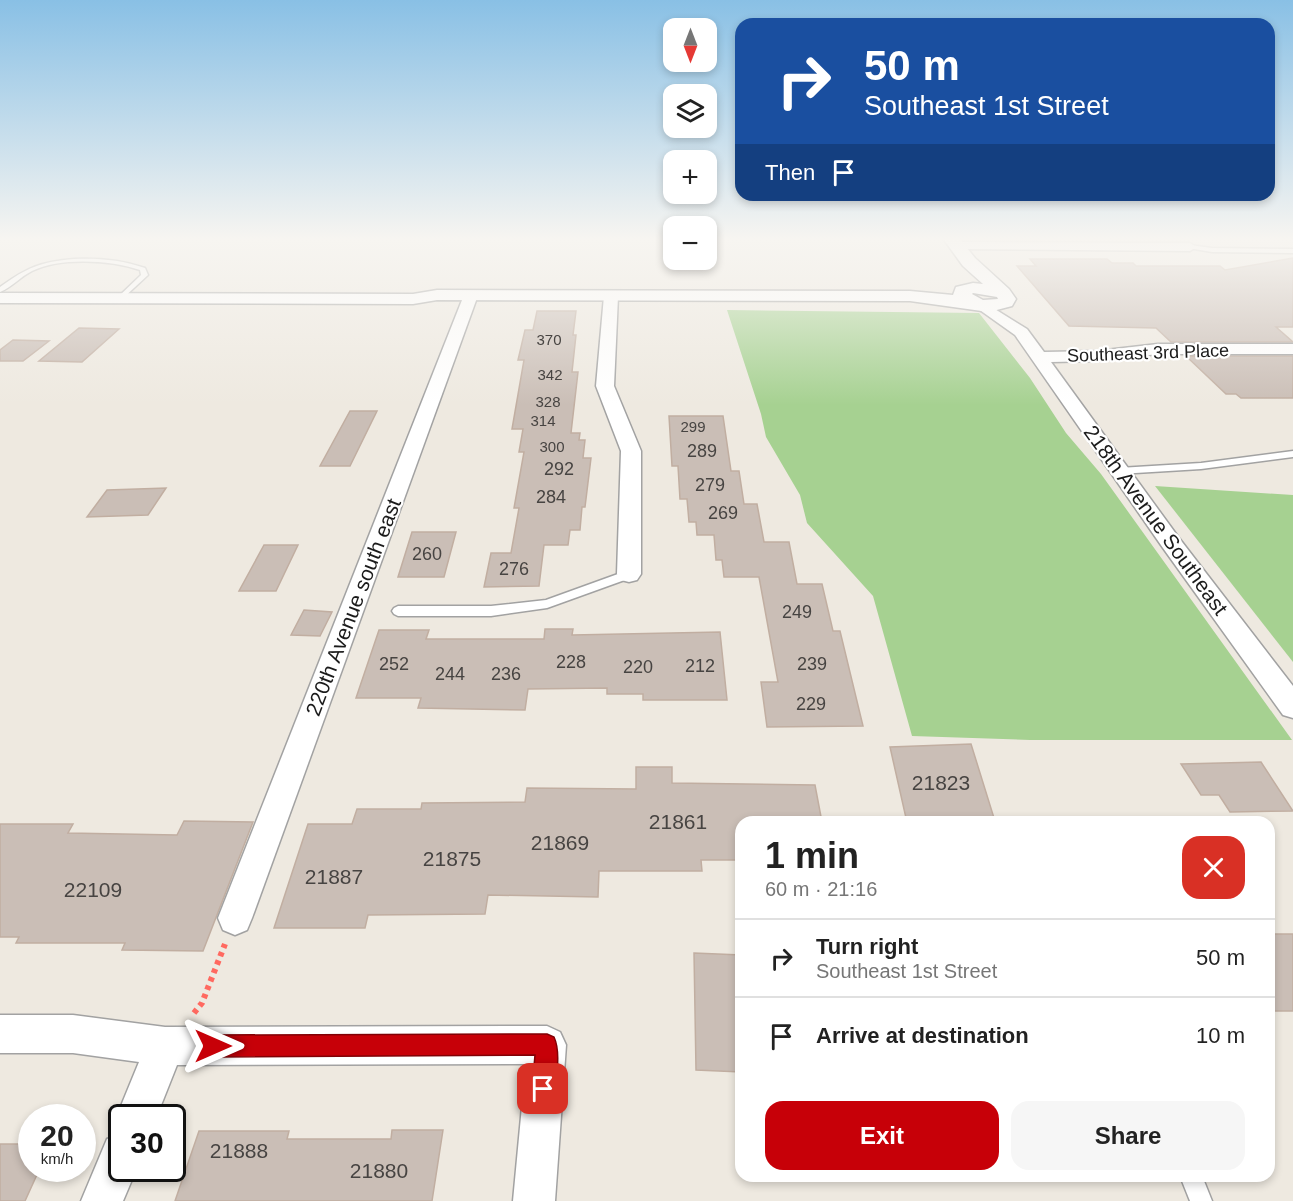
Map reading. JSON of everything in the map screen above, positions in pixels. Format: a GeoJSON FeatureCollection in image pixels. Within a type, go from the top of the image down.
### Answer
{"type":"FeatureCollection","features":[{"type":"Feature","properties":{"kind":"street"},"geometry":{"type":"LineString","coordinates":[[63,293],[413,299],[437,295],[972,296],[980,293]]}},
{"type":"Feature","properties":{"kind":"street"},"geometry":{"type":"LineString","coordinates":[[997,293],[1004,297]]}},
{"type":"Feature","properties":{"kind":"street","name":"218th Avenue Southeast"},"geometry":{"type":"LineString","coordinates":[[1000,293],[1024,328],[1021,332]]}},
{"type":"Feature","properties":{"kind":"street"},"geometry":{"type":"LineString","coordinates":[[0,298],[124,295]]}},
{"type":"Feature","properties":{"kind":"street","name":"220th Avenue south east"},"geometry":{"type":"LineString","coordinates":[[235,918],[471,295]]}},
{"type":"Feature","properties":{"kind":"street"},"geometry":{"type":"LineString","coordinates":[[611,296],[605,385],[609,400],[627,434],[631,451],[629,574]]}},
{"type":"Feature","properties":{"kind":"street","name":"218th Avenue Southeast"},"geometry":{"type":"LineString","coordinates":[[972,296],[1021,332],[1119,471],[1293,708]]}},
{"type":"Feature","properties":{"kind":"street","name":"Southeast 3rd Place"},"geometry":{"type":"LineString","coordinates":[[1039,357],[1097,356],[1158,349],[1293,349]]}},
{"type":"Feature","properties":{"kind":"street"},"geometry":{"type":"LineString","coordinates":[[0,1035],[73,1035],[165,1046],[547,1045],[534,1201]]}},
{"type":"Feature","properties":{"kind":"street"},"geometry":{"type":"LineString","coordinates":[[142,1104],[165,1046]]}},
{"type":"Feature","properties":{"kind":"street"},"geometry":{"type":"LineString","coordinates":[[102,1201],[110,1182]]}},
{"type":"Feature","properties":{"kind":"lane"},"geometry":{"type":"LineString","coordinates":[[1119,471],[1201,466],[1293,454]]}},
{"type":"Feature","properties":{"kind":"lane"},"geometry":{"type":"LineString","coordinates":[[398,611],[491,611],[547,604],[629,574]]}},
{"type":"Feature","properties":{"kind":"lane"},"geometry":{"type":"LineString","coordinates":[[1193,1182],[1201,1201]]}},
{"type":"Feature","properties":{"kind":"path"},"geometry":{"type":"LineString","coordinates":[[165,1046],[202,1003],[235,918]]}},
{"type":"Feature","properties":{"kind":"green space"},"geometry":{"type":"Polygon","coordinates":[[[727,310],[979,313],[1030,378],[1066,433],[1101,474],[1292,740],[1030,740],[912,736],[873,596],[807,523],[800,495],[766,437],[761,414],[727,310]]]}},
{"type":"Feature","properties":{"kind":"green space"},"geometry":{"type":"Polygon","coordinates":[[[1155,486],[1293,495],[1293,662],[1155,486]]]}},
{"type":"Feature","properties":{"kind":"building"},"geometry":{"type":"Polygon","coordinates":[[[1040,293],[1293,293],[1293,327],[1276,327],[1293,342],[1171,342],[1156,328],[1069,326],[1040,293]]]}},
{"type":"Feature","properties":{"kind":"building"},"geometry":{"type":"Polygon","coordinates":[[[537,311],[576,311],[572,372],[578,372],[571,433],[580,433],[579,440],[585,440],[583,458],[591,458],[585,507],[582,507],[580,530],[570,530],[568,545],[544,545],[539,586],[484,587],[491,553],[511,553],[519,508],[514,508],[524,452],[519,452],[523,429],[512,429],[524,360],[518,360],[525,330],[533,330],[537,311]]]}},
{"type":"Feature","properties":{"kind":"building"},"geometry":{"type":"Polygon","coordinates":[[[79,328],[119,329],[82,362],[39,361],[79,328]]]}},
{"type":"Feature","properties":{"kind":"building"},"geometry":{"type":"Polygon","coordinates":[[[13,340],[49,341],[23,361],[0,361],[0,350],[13,340]]]}},
{"type":"Feature","properties":{"kind":"building"},"geometry":{"type":"Polygon","coordinates":[[[1186,356],[1293,356],[1293,398],[1241,398],[1236,394],[1226,394],[1186,356]]]}},
{"type":"Feature","properties":{"kind":"building"},"geometry":{"type":"Polygon","coordinates":[[[350,411],[377,411],[350,466],[320,466],[350,411]]]}},
{"type":"Feature","properties":{"kind":"building"},"geometry":{"type":"Polygon","coordinates":[[[669,416],[723,416],[731,471],[739,471],[744,504],[757,504],[764,542],[789,542],[797,584],[822,584],[833,631],[840,631],[863,726],[767,727],[761,682],[778,682],[759,577],[724,577],[722,560],[716,560],[714,535],[697,535],[696,522],[689,522],[687,499],[680,499],[678,466],[672,466],[669,416]]]}},
{"type":"Feature","properties":{"kind":"building"},"geometry":{"type":"Polygon","coordinates":[[[166,488],[148,515],[87,517],[107,490],[166,488]]]}},
{"type":"Feature","properties":{"kind":"building"},"geometry":{"type":"Polygon","coordinates":[[[412,532],[456,532],[444,577],[398,577],[412,532]]]}},
{"type":"Feature","properties":{"kind":"building"},"geometry":{"type":"Polygon","coordinates":[[[264,545],[298,545],[276,591],[239,591],[264,545]]]}},
{"type":"Feature","properties":{"kind":"building"},"geometry":{"type":"Polygon","coordinates":[[[304,610],[332,612],[320,636],[291,635],[304,610]]]}},
{"type":"Feature","properties":{"kind":"building"},"geometry":{"type":"Polygon","coordinates":[[[545,629],[573,629],[572,635],[720,632],[727,700],[643,700],[643,694],[607,694],[607,688],[528,689],[525,710],[418,708],[421,698],[356,698],[379,630],[429,630],[426,639],[544,639],[545,629]]]}},
{"type":"Feature","properties":{"kind":"building"},"geometry":{"type":"Polygon","coordinates":[[[971,744],[993,816],[906,816],[890,747],[971,744]]]}},
{"type":"Feature","properties":{"kind":"building"},"geometry":{"type":"Polygon","coordinates":[[[1261,762],[1293,811],[1230,812],[1219,795],[1201,795],[1181,764],[1261,762]]]}},
{"type":"Feature","properties":{"kind":"building"},"geometry":{"type":"Polygon","coordinates":[[[636,767],[672,767],[672,783],[815,785],[821,816],[735,816],[735,860],[701,860],[702,871],[599,871],[598,897],[488,895],[485,914],[368,915],[365,928],[274,928],[308,824],[352,824],[357,809],[421,809],[422,803],[525,802],[527,788],[636,789],[636,767]]]}},
{"type":"Feature","properties":{"kind":"building"},"geometry":{"type":"Polygon","coordinates":[[[184,821],[253,822],[203,951],[122,950],[125,943],[16,943],[19,937],[0,937],[0,824],[73,824],[68,833],[177,835],[184,821]]]}},
{"type":"Feature","properties":{"kind":"building"},"geometry":{"type":"Polygon","coordinates":[[[1275,934],[1293,934],[1293,1011],[1275,1011],[1275,934]]]}},
{"type":"Feature","properties":{"kind":"building"},"geometry":{"type":"Polygon","coordinates":[[[694,953],[735,955],[735,1072],[696,1070],[694,953]]]}},
{"type":"Feature","properties":{"kind":"building"},"geometry":{"type":"Polygon","coordinates":[[[392,1130],[443,1130],[432,1201],[175,1201],[182,1182],[186,1182],[186,1169],[199,1131],[289,1131],[287,1139],[391,1139],[392,1130]]]}},
{"type":"Feature","properties":{"kind":"building"},"geometry":{"type":"Polygon","coordinates":[[[0,1144],[18,1144],[18,1182],[34,1182],[25,1201],[0,1201],[0,1144]]]}},
{"type":"Feature","properties":{"kind":"route"},"geometry":{"type":"LineString","coordinates":[[213,1046],[547,1045],[543,1089]]}}]}
